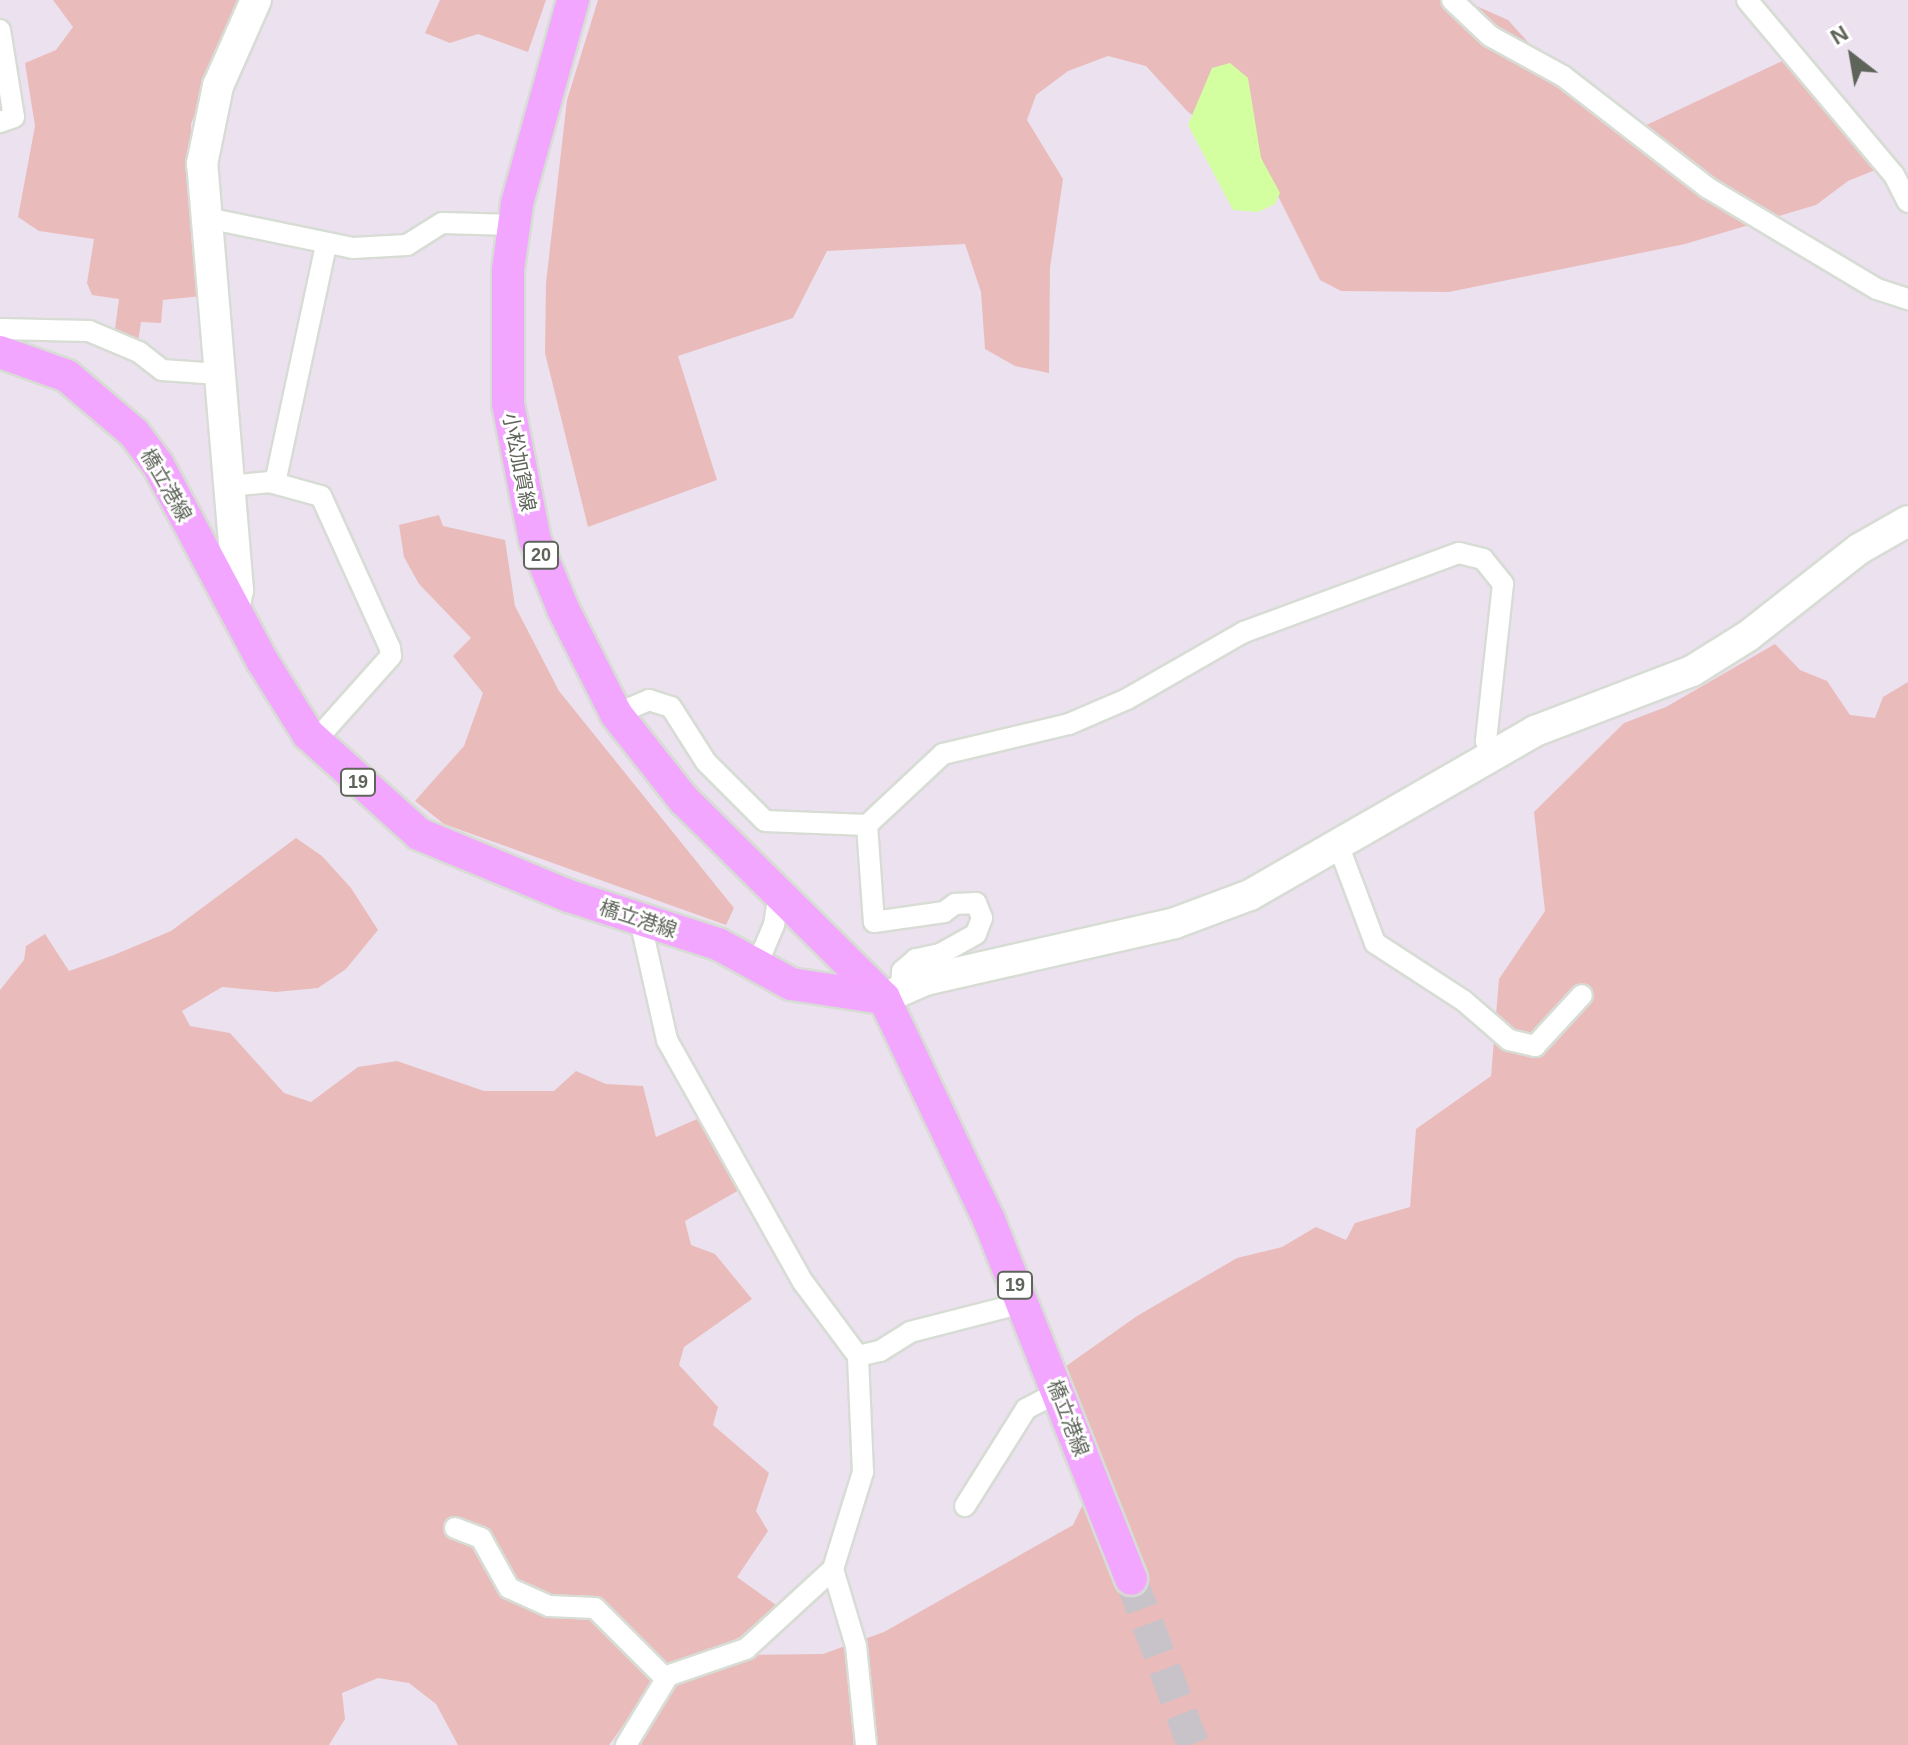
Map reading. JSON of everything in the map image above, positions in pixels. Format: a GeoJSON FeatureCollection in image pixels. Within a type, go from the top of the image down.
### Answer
{"type":"FeatureCollection","features":[{"type":"Feature","properties":{"kind":"main road","name":"小松加賀線"},"geometry":{"type":"LineString","coordinates":[[573,0],[533,138],[515,225],[505,343],[513,448],[535,540],[563,609],[616,714],[684,800],[779,895],[893,994]]}},
{"type":"Feature","properties":{"kind":"main road","name":"橋立港線"},"geometry":{"type":"LineString","coordinates":[[0,352],[67,376],[134,433],[157,463],[234,609],[315,741],[419,834],[747,958],[791,984],[893,994],[1023,1303],[1131,1579]]}},
{"type":"Feature","properties":{"kind":"street"},"geometry":{"type":"LineString","coordinates":[[234,609],[238,590],[202,164],[209,116],[256,0]]}},
{"type":"Feature","properties":{"kind":"street"},"geometry":{"type":"LineString","coordinates":[[1452,0],[1490,36],[1563,76],[1708,188],[1877,289],[1908,299]]}},
{"type":"Feature","properties":{"kind":"street"},"geometry":{"type":"LineString","coordinates":[[1747,0],[1894,175],[1908,202]]}},
{"type":"Feature","properties":{"kind":"street"},"geometry":{"type":"LineString","coordinates":[[0,30],[14,117],[0,122]]}},
{"type":"Feature","properties":{"kind":"street"},"geometry":{"type":"LineString","coordinates":[[207,218],[326,246],[392,249],[442,223],[515,225]]}},
{"type":"Feature","properties":{"kind":"street"},"geometry":{"type":"LineString","coordinates":[[275,483],[326,246]]}},
{"type":"Feature","properties":{"kind":"street"},"geometry":{"type":"LineString","coordinates":[[0,329],[89,331],[139,352],[162,370],[219,374]]}},
{"type":"Feature","properties":{"kind":"street"},"geometry":{"type":"LineString","coordinates":[[229,486],[275,483],[321,496],[327,503],[390,648],[391,656],[315,741]]}},
{"type":"Feature","properties":{"kind":"street"},"geometry":{"type":"LineString","coordinates":[[893,994],[925,980],[1175,923],[1250,895],[1339,847],[1491,754],[1535,731],[1692,671],[1748,636],[1859,549],[1908,521]]}},
{"type":"Feature","properties":{"kind":"street"},"geometry":{"type":"LineString","coordinates":[[616,714],[649,700],[671,707],[706,762],[765,821],[867,825],[943,754],[1069,724],[1127,699],[1244,632],[1459,553],[1483,559],[1503,584],[1486,741],[1491,754]]}},
{"type":"Feature","properties":{"kind":"street"},"geometry":{"type":"LineString","coordinates":[[867,825],[874,922],[944,912],[955,904],[976,903],[982,918],[976,934],[940,954],[916,959],[902,971],[893,994]]}},
{"type":"Feature","properties":{"kind":"street"},"geometry":{"type":"LineString","coordinates":[[1339,847],[1375,943],[1464,1001],[1509,1040],[1535,1046],[1582,995]]}},
{"type":"Feature","properties":{"kind":"street"},"geometry":{"type":"LineString","coordinates":[[747,958],[762,953],[774,925],[779,895]]}},
{"type":"Feature","properties":{"kind":"street"},"geometry":{"type":"LineString","coordinates":[[626,1745],[668,1676],[746,1649],[833,1569],[863,1472],[858,1356],[803,1282],[667,1040],[640,920]]}},
{"type":"Feature","properties":{"kind":"street"},"geometry":{"type":"LineString","coordinates":[[858,1356],[880,1351],[910,1332],[1023,1303]]}},
{"type":"Feature","properties":{"kind":"street"},"geometry":{"type":"LineString","coordinates":[[965,1506],[1026,1409],[1058,1392]]}},
{"type":"Feature","properties":{"kind":"street"},"geometry":{"type":"LineString","coordinates":[[455,1528],[481,1538],[509,1588],[549,1606],[588,1603],[668,1676]]}},
{"type":"Feature","properties":{"kind":"street"},"geometry":{"type":"LineString","coordinates":[[833,1569],[856,1646],[866,1745]]}},
{"type":"Feature","properties":{"kind":"shaded area"},"geometry":{"type":"Polygon","coordinates":[[[53,0],[240,0],[191,124],[191,204],[202,296],[163,300],[161,323],[141,322],[138,342],[115,329],[119,299],[92,295],[87,283],[94,239],[39,231],[18,217],[35,126],[25,63],[56,50],[73,27],[53,0]]]}},
{"type":"Feature","properties":{"kind":"shaded area"},"geometry":{"type":"Polygon","coordinates":[[[440,0],[546,0],[528,52],[478,34],[450,43],[425,33],[440,0]]]}},
{"type":"Feature","properties":{"kind":"shaded area"},"geometry":{"type":"Polygon","coordinates":[[[598,0],[1463,0],[1508,20],[1575,94],[1638,129],[1793,56],[1880,168],[1848,181],[1816,205],[1685,244],[1449,292],[1341,291],[1320,280],[1265,170],[1187,111],[1146,66],[1108,56],[1068,71],[1036,95],[1027,120],[1063,179],[1050,268],[1049,373],[1015,366],[985,349],[981,292],[965,244],[827,251],[793,318],[678,356],[717,480],[588,527],[545,353],[546,283],[567,100],[598,0]]]}},
{"type":"Feature","properties":{"kind":"shaded area"},"geometry":{"type":"Polygon","coordinates":[[[1230,63],[1248,78],[1261,158],[1280,193],[1275,204],[1258,212],[1233,210],[1188,125],[1212,68],[1230,63]]]}},
{"type":"Feature","properties":{"kind":"shaded area"},"geometry":{"type":"Polygon","coordinates":[[[439,515],[443,526],[505,540],[515,606],[559,691],[734,908],[726,925],[444,824],[415,801],[464,746],[483,693],[453,656],[471,638],[419,584],[404,557],[399,525],[439,515]]]}},
{"type":"Feature","properties":{"kind":"shaded area"},"geometry":{"type":"Polygon","coordinates":[[[1775,644],[1800,670],[1827,681],[1850,715],[1875,718],[1883,697],[1908,682],[1908,1745],[639,1745],[678,1684],[742,1655],[823,1654],[884,1632],[1073,1525],[1100,1469],[1062,1369],[1137,1316],[1237,1258],[1282,1247],[1316,1227],[1346,1240],[1355,1223],[1410,1207],[1416,1129],[1491,1076],[1499,979],[1545,911],[1534,812],[1624,723],[1666,707],[1775,644]]]}},
{"type":"Feature","properties":{"kind":"shaded area"},"geometry":{"type":"Polygon","coordinates":[[[296,838],[322,856],[351,888],[378,930],[346,969],[318,988],[276,992],[222,987],[182,1011],[190,1026],[230,1033],[284,1093],[311,1102],[358,1067],[397,1061],[484,1091],[554,1091],[576,1071],[606,1084],[643,1086],[656,1137],[704,1116],[741,1189],[685,1221],[691,1245],[715,1254],[752,1299],[684,1347],[679,1365],[718,1407],[713,1425],[769,1473],[756,1511],[768,1531],[737,1577],[776,1605],[740,1637],[656,1679],[609,1745],[458,1745],[436,1704],[409,1683],[378,1678],[342,1693],[345,1719],[329,1745],[0,1745],[0,990],[24,960],[26,946],[45,934],[69,971],[114,955],[171,931],[296,838]]]}},
{"type":"Feature","properties":{"kind":"tunnel"},"geometry":{"type":"LineString","coordinates":[[1131,1579],[1193,1745]]}}]}
